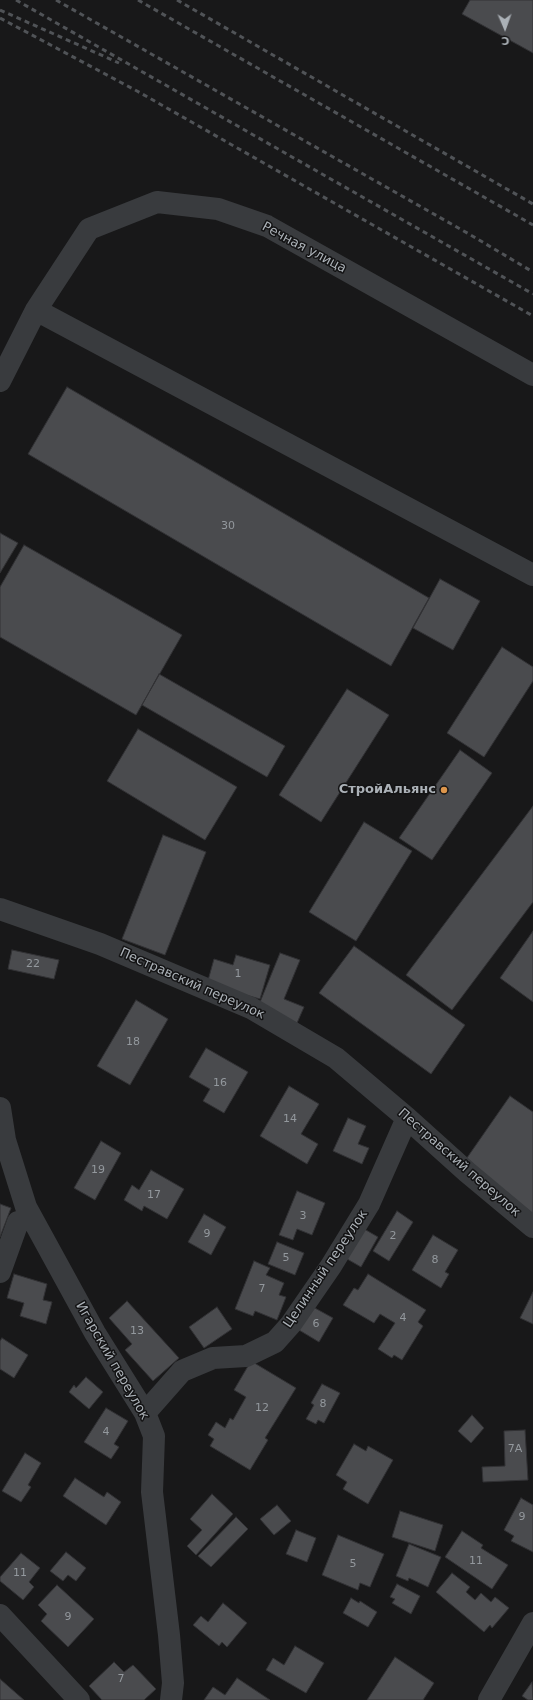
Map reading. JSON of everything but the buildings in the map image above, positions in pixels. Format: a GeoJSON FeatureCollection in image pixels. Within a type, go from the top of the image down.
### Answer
{"type":"FeatureCollection","features":[{"type":"Feature","properties":{"kind":"street","name":"Речная улица"},"geometry":{"type":"LineString","coordinates":[[0,381],[36,310],[89,229],[157,202],[218,209],[267,226],[533,375]]}},
{"type":"Feature","properties":{"kind":"street"},"geometry":{"type":"LineString","coordinates":[[36,310],[533,575]]}},
{"type":"Feature","properties":{"kind":"street","name":"Пестравский переулок"},"geometry":{"type":"LineString","coordinates":[[0,909],[100,944],[251,1008],[336,1058],[407,1118],[467,1172],[533,1227]]}},
{"type":"Feature","properties":{"kind":"street","name":"Игарский переулок"},"geometry":{"type":"LineString","coordinates":[[0,1108],[5,1140],[26,1207],[95,1333],[145,1413],[154,1436],[152,1492],[169,1634],[173,1683],[171,1700]]}},
{"type":"Feature","properties":{"kind":"street","name":"Целинный переулок"},"geometry":{"type":"LineString","coordinates":[[145,1413],[182,1371],[213,1358],[246,1356],[275,1342],[286,1330],[331,1266],[369,1204],[407,1118]]}},
{"type":"Feature","properties":{"kind":"street"},"geometry":{"type":"LineString","coordinates":[[0,1272],[18,1222]]}},
{"type":"Feature","properties":{"kind":"street"},"geometry":{"type":"LineString","coordinates":[[0,1615],[79,1700]]}},
{"type":"Feature","properties":{"kind":"street"},"geometry":{"type":"LineString","coordinates":[[489,1700],[533,1623]]}},
{"type":"Feature","properties":{"kind":"railway"},"geometry":{"type":"LineString","coordinates":[[16,0],[533,294]]}},
{"type":"Feature","properties":{"kind":"railway"},"geometry":{"type":"LineString","coordinates":[[56,0],[469,234],[533,272]]}},
{"type":"Feature","properties":{"kind":"railway"},"geometry":{"type":"LineString","coordinates":[[138,0],[533,225]]}},
{"type":"Feature","properties":{"kind":"railway"},"geometry":{"type":"LineString","coordinates":[[177,0],[533,204]]}},
{"type":"Feature","properties":{"kind":"railway"},"geometry":{"type":"LineString","coordinates":[[0,10],[119,63]]}},
{"type":"Feature","properties":{"kind":"railway"},"geometry":{"type":"LineString","coordinates":[[0,18],[137,91],[533,316]]}},
{"type":"Feature","properties":{"kind":"place","name":"СтройАльянс"},"geometry":{"type":"Point","coordinates":[444,790]}}]}
